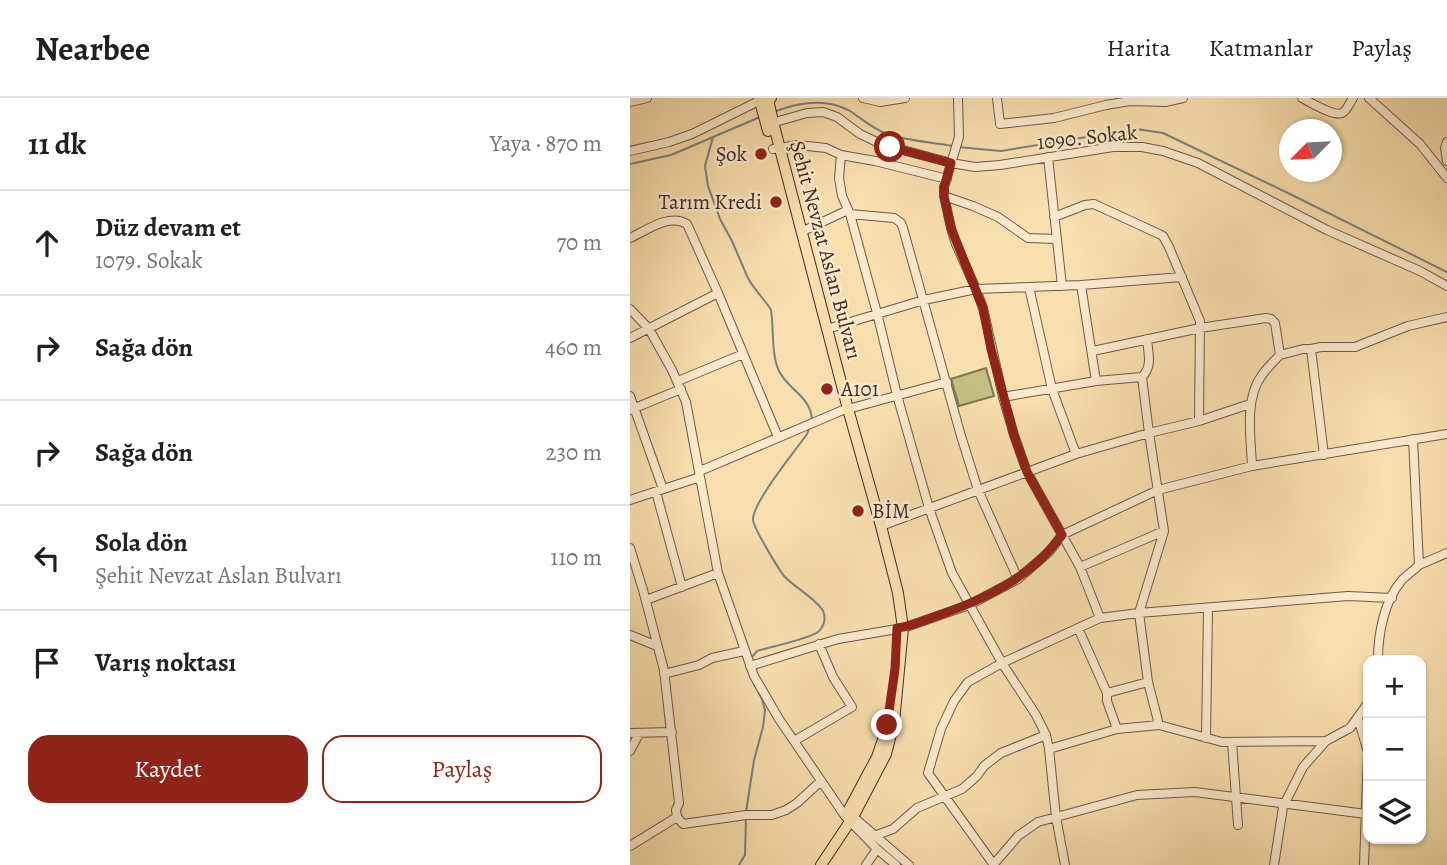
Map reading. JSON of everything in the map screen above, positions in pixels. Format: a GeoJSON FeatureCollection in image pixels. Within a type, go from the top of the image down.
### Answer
{"type":"FeatureCollection","features":[{"type":"Feature","properties":{"kind":"main road","name":"Şehit Nevzat Aslan Bulvarı"},"geometry":{"type":"LineString","coordinates":[[765,101],[883,551],[900,628]]}},
{"type":"Feature","properties":{"kind":"main road","name":"Şehit Nevzat Aslan Bulvarı"},"geometry":{"type":"LineString","coordinates":[[776,148],[898,593],[900,628],[892,699],[883,741],[867,778],[821,865]]}},
{"type":"Feature","properties":{"kind":"main road","name":"Şehit Nevzat Aslan Bulvarı"},"geometry":{"type":"LineString","coordinates":[[814,865],[847,815]]}},
{"type":"Feature","properties":{"kind":"street"},"geometry":{"type":"LineString","coordinates":[[630,102],[647,98]]}},
{"type":"Feature","properties":{"kind":"street"},"geometry":{"type":"LineString","coordinates":[[863,98],[905,98]]}},
{"type":"Feature","properties":{"kind":"street"},"geometry":{"type":"LineString","coordinates":[[958,98],[959,137],[944,196],[956,244],[983,308],[1003,397],[1027,472],[1080,567],[1100,618]]}},
{"type":"Feature","properties":{"kind":"street"},"geometry":{"type":"LineString","coordinates":[[997,98],[1000,124],[1054,118],[1106,104],[1130,101],[1165,102],[1183,98]]}},
{"type":"Feature","properties":{"kind":"street"},"geometry":{"type":"LineString","coordinates":[[1302,98],[1339,114],[1353,98]]}},
{"type":"Feature","properties":{"kind":"street"},"geometry":{"type":"LineString","coordinates":[[1369,98],[1420,144],[1447,178]]}},
{"type":"Feature","properties":{"kind":"street"},"geometry":{"type":"LineString","coordinates":[[630,151],[692,134],[765,101]]}},
{"type":"Feature","properties":{"kind":"street","name":"1090. Sokak"},"geometry":{"type":"LineString","coordinates":[[769,123],[823,111],[881,144],[975,167],[1093,150],[1127,147],[1154,149],[1198,163],[1327,230],[1420,271],[1447,286]]}},
{"type":"Feature","properties":{"kind":"street"},"geometry":{"type":"LineString","coordinates":[[1447,142],[1447,161]]}},
{"type":"Feature","properties":{"kind":"street"},"geometry":{"type":"LineString","coordinates":[[776,148],[798,145],[825,148],[841,155],[947,179]]}},
{"type":"Feature","properties":{"kind":"street"},"geometry":{"type":"LineString","coordinates":[[841,155],[839,185],[849,212],[929,508],[952,573],[1046,735],[1065,865]]}},
{"type":"Feature","properties":{"kind":"street"},"geometry":{"type":"LineString","coordinates":[[1048,157],[1062,286]]}},
{"type":"Feature","properties":{"kind":"street"},"geometry":{"type":"LineString","coordinates":[[944,196],[998,217],[1028,238],[1056,239]]}},
{"type":"Feature","properties":{"kind":"street"},"geometry":{"type":"LineString","coordinates":[[1054,217],[1094,204],[1163,236],[1198,313],[1199,421]]}},
{"type":"Feature","properties":{"kind":"street"},"geometry":{"type":"LineString","coordinates":[[801,232],[849,212],[894,218],[901,223],[978,490],[1018,579]]}},
{"type":"Feature","properties":{"kind":"street"},"geometry":{"type":"LineString","coordinates":[[630,238],[669,220],[679,219],[687,224],[778,437]]}},
{"type":"Feature","properties":{"kind":"street"},"geometry":{"type":"LineString","coordinates":[[827,329],[924,300],[976,289],[1081,285],[1182,277]]}},
{"type":"Feature","properties":{"kind":"street"},"geometry":{"type":"LineString","coordinates":[[1081,285],[1096,381]]}},
{"type":"Feature","properties":{"kind":"street"},"geometry":{"type":"LineString","coordinates":[[1029,287],[1052,389],[1076,454]]}},
{"type":"Feature","properties":{"kind":"street"},"geometry":{"type":"LineString","coordinates":[[630,338],[718,293]]}},
{"type":"Feature","properties":{"kind":"street"},"geometry":{"type":"LineString","coordinates":[[630,309],[649,329],[680,385],[690,417],[718,573],[744,651],[760,687],[821,781],[877,849],[896,865]]}},
{"type":"Feature","properties":{"kind":"street"},"geometry":{"type":"LineString","coordinates":[[1252,466],[1250,404],[1261,376],[1280,355],[1321,347],[1355,347],[1408,326],[1447,317]]}},
{"type":"Feature","properties":{"kind":"street"},"geometry":{"type":"LineString","coordinates":[[1093,351],[1200,328],[1266,318],[1275,323],[1280,355]]}},
{"type":"Feature","properties":{"kind":"street"},"geometry":{"type":"LineString","coordinates":[[1003,397],[1142,376],[1150,364],[1147,340]]}},
{"type":"Feature","properties":{"kind":"street"},"geometry":{"type":"LineString","coordinates":[[1311,349],[1324,455]]}},
{"type":"Feature","properties":{"kind":"street"},"geometry":{"type":"LineString","coordinates":[[633,410],[744,354]]}},
{"type":"Feature","properties":{"kind":"street"},"geometry":{"type":"LineString","coordinates":[[1142,376],[1164,531],[1139,614],[1148,682],[1159,725]]}},
{"type":"Feature","properties":{"kind":"street"},"geometry":{"type":"LineString","coordinates":[[630,500],[700,474],[778,437],[846,410],[947,382]]}},
{"type":"Feature","properties":{"kind":"street"},"geometry":{"type":"LineString","coordinates":[[630,396],[660,490],[682,587]]}},
{"type":"Feature","properties":{"kind":"street"},"geometry":{"type":"LineString","coordinates":[[881,526],[1076,454],[1199,421],[1250,404]]}},
{"type":"Feature","properties":{"kind":"street"},"geometry":{"type":"LineString","coordinates":[[750,666],[838,639],[900,628],[970,605],[1018,579],[1049,552],[1062,535],[1158,490],[1252,466],[1447,435]]}},
{"type":"Feature","properties":{"kind":"street"},"geometry":{"type":"LineString","coordinates":[[1413,439],[1419,565]]}},
{"type":"Feature","properties":{"kind":"street"},"geometry":{"type":"LineString","coordinates":[[1080,567],[1164,531]]}},
{"type":"Feature","properties":{"kind":"street"},"geometry":{"type":"LineString","coordinates":[[630,548],[664,674],[672,732],[677,817],[683,824],[746,815],[772,815],[797,803],[821,781]]}},
{"type":"Feature","properties":{"kind":"street"},"geometry":{"type":"LineString","coordinates":[[1378,655],[1381,629],[1401,581],[1419,565],[1447,553]]}},
{"type":"Feature","properties":{"kind":"street"},"geometry":{"type":"LineString","coordinates":[[646,600],[718,573]]}},
{"type":"Feature","properties":{"kind":"street"},"geometry":{"type":"LineString","coordinates":[[1363,814],[1195,792],[1137,795],[1038,822],[1023,831],[993,865],[928,773],[941,729],[954,701],[968,682],[1002,663],[1100,618],[1348,596],[1392,598]]}},
{"type":"Feature","properties":{"kind":"street"},"geometry":{"type":"LineString","coordinates":[[1206,738],[1208,609]]}},
{"type":"Feature","properties":{"kind":"street"},"geometry":{"type":"LineString","coordinates":[[1078,628],[1107,693],[1107,701],[1117,729]]}},
{"type":"Feature","properties":{"kind":"street"},"geometry":{"type":"LineString","coordinates":[[630,635],[657,646]]}},
{"type":"Feature","properties":{"kind":"street"},"geometry":{"type":"LineString","coordinates":[[794,741],[852,707],[833,677],[819,644]]}},
{"type":"Feature","properties":{"kind":"street"},"geometry":{"type":"LineString","coordinates":[[664,674],[699,665],[712,658],[744,651]]}},
{"type":"Feature","properties":{"kind":"street"},"geometry":{"type":"LineString","coordinates":[[1107,693],[1148,682]]}},
{"type":"Feature","properties":{"kind":"street"},"geometry":{"type":"LineString","coordinates":[[1274,865],[1284,803],[1303,767],[1326,741],[1350,728],[1363,710]]}},
{"type":"Feature","properties":{"kind":"street"},"geometry":{"type":"LineString","coordinates":[[1358,718],[1368,752],[1367,781]]}},
{"type":"Feature","properties":{"kind":"street"},"geometry":{"type":"LineString","coordinates":[[1049,748],[1117,729],[1159,725],[1214,741],[1326,741]]}},
{"type":"Feature","properties":{"kind":"street"},"geometry":{"type":"LineString","coordinates":[[630,751],[634,733],[672,732]]}},
{"type":"Feature","properties":{"kind":"street"},"geometry":{"type":"LineString","coordinates":[[874,836],[893,829],[917,808],[970,784],[984,766],[1001,753],[1046,735]]}},
{"type":"Feature","properties":{"kind":"street"},"geometry":{"type":"LineString","coordinates":[[1232,742],[1238,825]]}},
{"type":"Feature","properties":{"kind":"street"},"geometry":{"type":"LineString","coordinates":[[847,815],[909,865]]}},
{"type":"Feature","properties":{"kind":"street"},"geometry":{"type":"LineString","coordinates":[[630,846],[677,817]]}},
{"type":"Feature","properties":{"kind":"street"},"geometry":{"type":"LineString","coordinates":[[1364,865],[1365,844]]}},
{"type":"Feature","properties":{"kind":"street"},"geometry":{"type":"LineString","coordinates":[[866,865],[877,849]]}},
{"type":"Feature","properties":{"kind":"shaded area"},"geometry":{"type":"Polygon","coordinates":[[[986,368],[994,396],[959,406],[951,379],[986,368]]]}},
{"type":"Feature","properties":{"kind":"waterway"},"geometry":{"type":"LineString","coordinates":[[776,111],[794,105],[832,104],[850,111],[887,134],[953,146]]}},
{"type":"Feature","properties":{"kind":"waterway"},"geometry":{"type":"LineString","coordinates":[[630,164],[671,155],[760,117]]}},
{"type":"Feature","properties":{"kind":"waterway"},"geometry":{"type":"LineString","coordinates":[[958,147],[1001,151],[1136,129],[1163,133],[1447,272]]}},
{"type":"Feature","properties":{"kind":"waterway"},"geometry":{"type":"LineString","coordinates":[[713,137],[705,166],[708,186],[720,219],[747,276],[771,310],[779,371],[808,406],[812,421]]}},
{"type":"Feature","properties":{"kind":"waterway"},"geometry":{"type":"LineString","coordinates":[[752,657],[757,651],[813,635],[824,624],[825,617],[821,608],[784,576],[753,520],[759,502],[810,426]]}},
{"type":"Feature","properties":{"kind":"waterway"},"geometry":{"type":"LineString","coordinates":[[746,812],[765,710],[753,682]]}},
{"type":"Feature","properties":{"kind":"waterway"},"geometry":{"type":"LineString","coordinates":[[739,865],[745,855],[746,817]]}},
{"type":"Feature","properties":{"kind":"place","name":"Şok"},"geometry":{"type":"Point","coordinates":[761,154]}},
{"type":"Feature","properties":{"kind":"place","name":"Tarım Kredi"},"geometry":{"type":"Point","coordinates":[776,202]}},
{"type":"Feature","properties":{"kind":"place","name":"A101"},"geometry":{"type":"Point","coordinates":[827,389]}},
{"type":"Feature","properties":{"kind":"place","name":"BİM"},"geometry":{"type":"Point","coordinates":[858,511]}},
{"type":"Feature","properties":{"kind":"route"},"geometry":{"type":"LineString","coordinates":[[887,725],[892,699],[897,628],[970,605],[1018,579],[1049,552],[1062,535],[1027,472],[1003,397],[983,308],[951,228],[944,187],[951,163],[890,147]]}}]}
